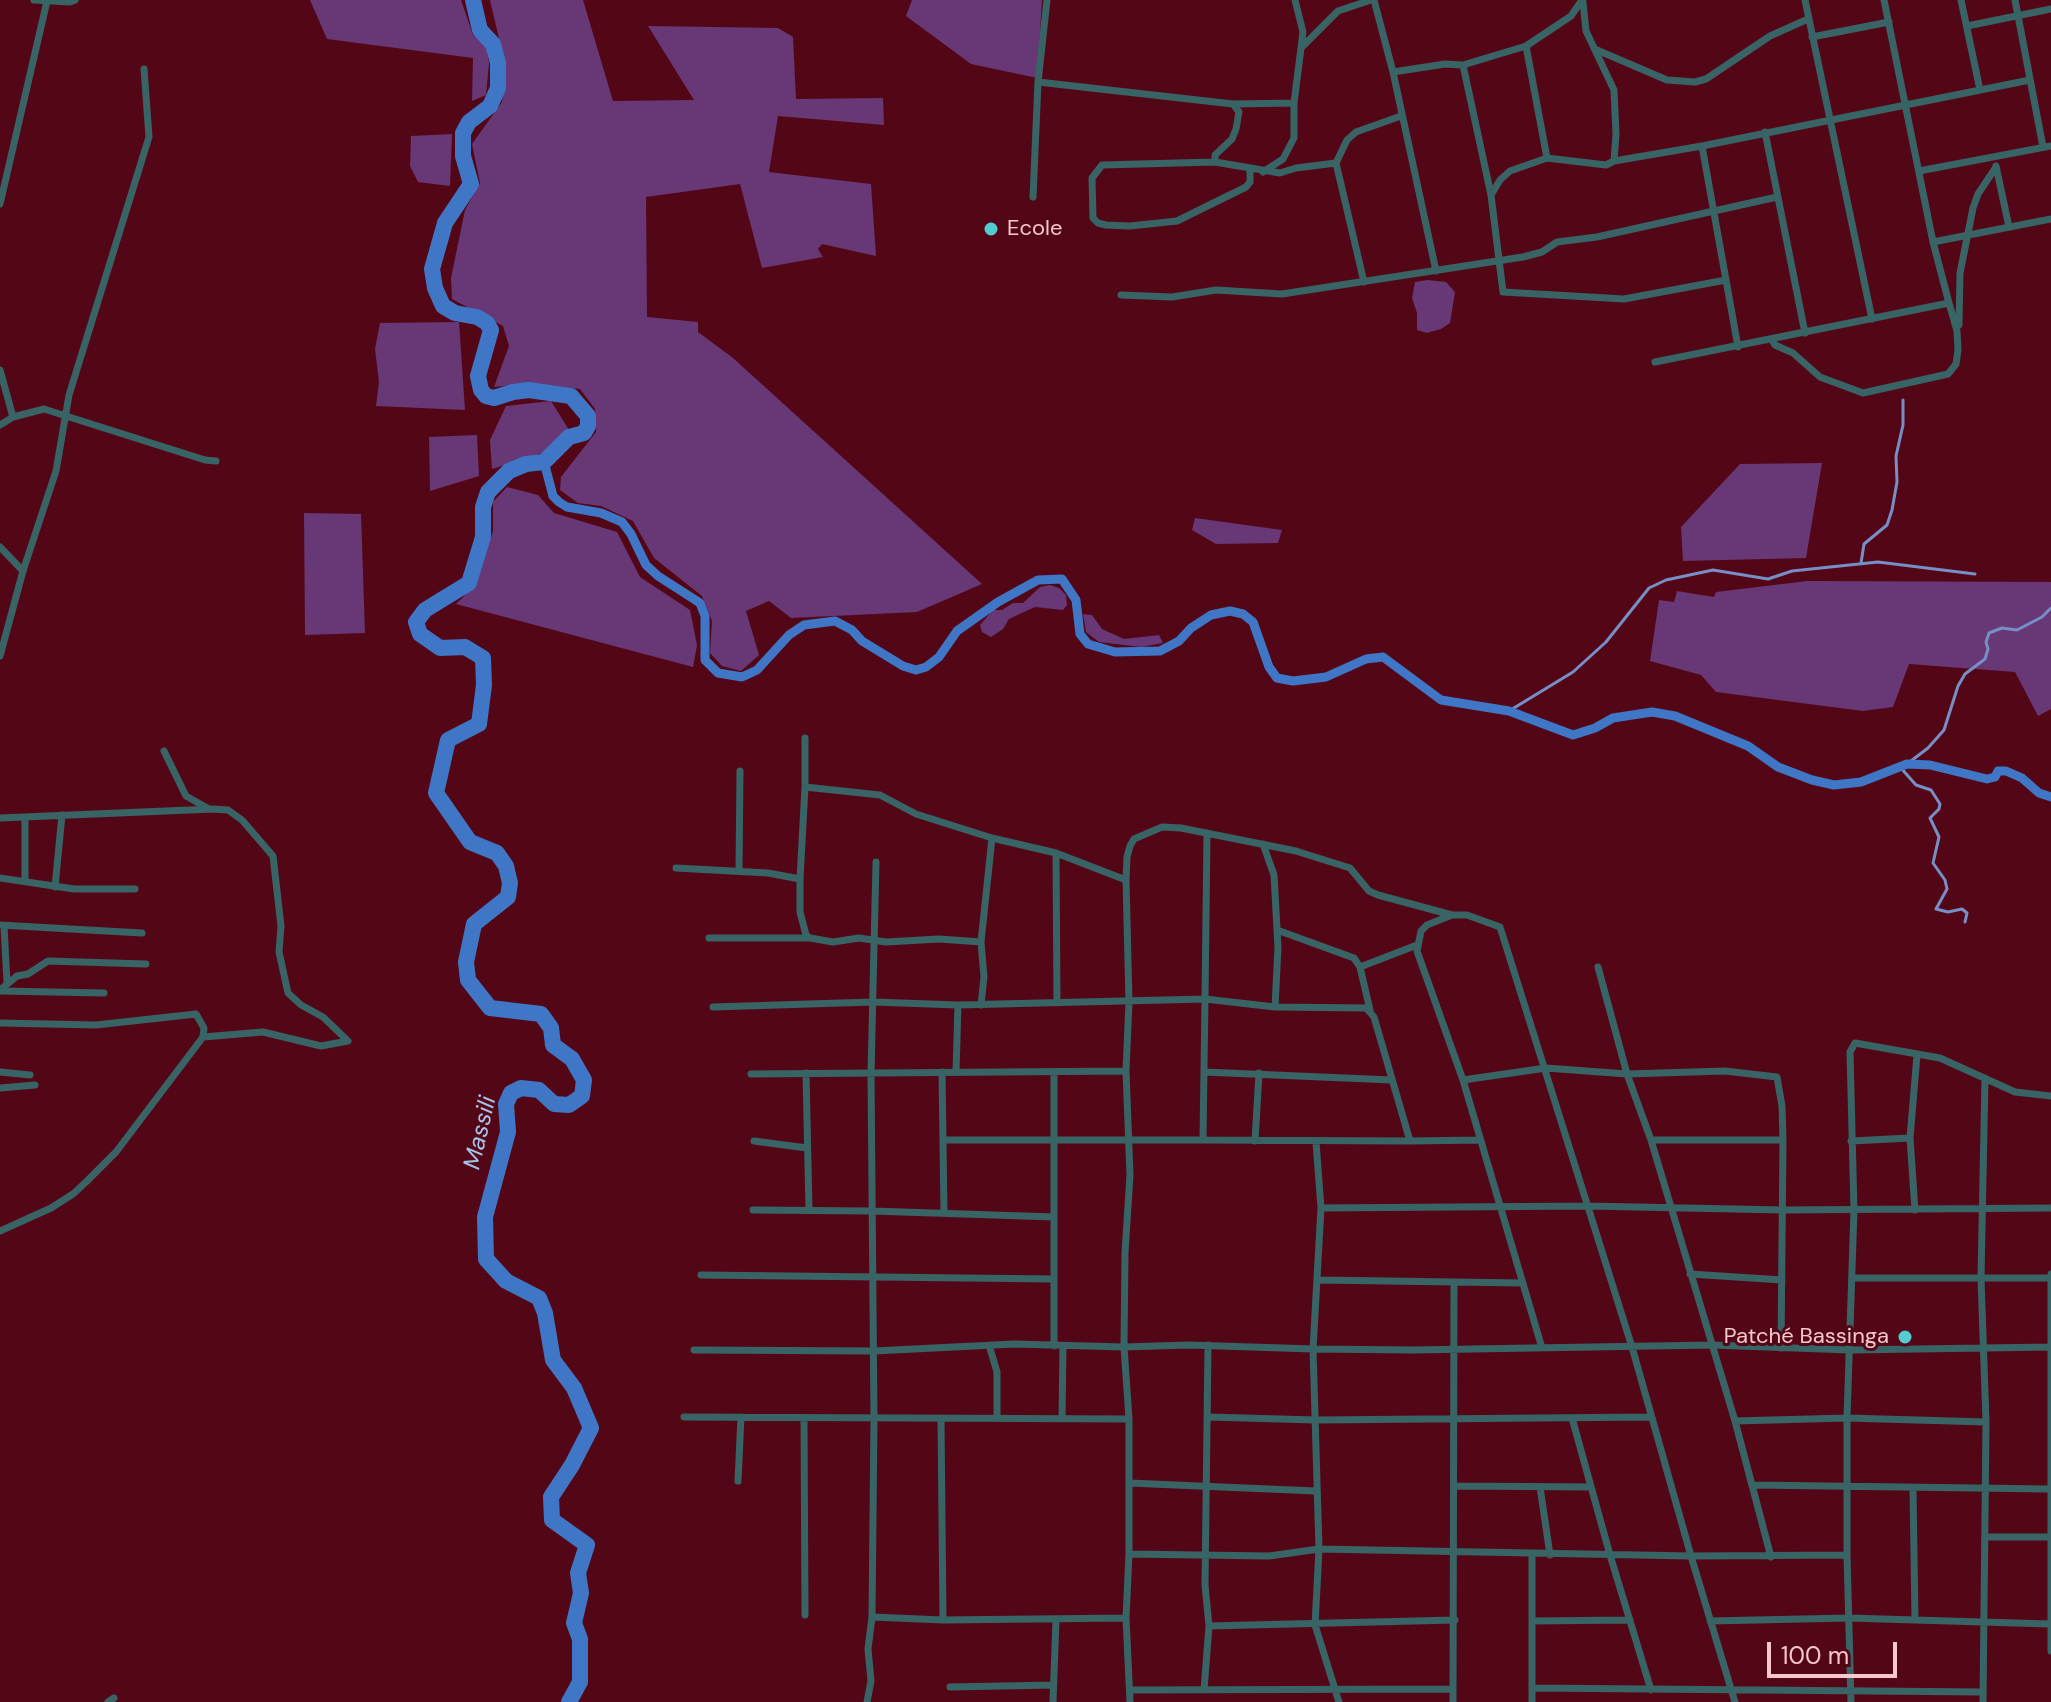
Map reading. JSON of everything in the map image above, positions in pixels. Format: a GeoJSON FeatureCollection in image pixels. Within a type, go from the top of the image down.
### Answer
{"type":"FeatureCollection","features":[{"type":"Feature","properties":{"kind":"street"},"geometry":{"type":"LineString","coordinates":[[34,0],[75,0]]}},
{"type":"Feature","properties":{"kind":"street"},"geometry":{"type":"LineString","coordinates":[[1033,197],[1038,82],[1047,0]]}},
{"type":"Feature","properties":{"kind":"street"},"geometry":{"type":"LineString","coordinates":[[1263,172],[1289,153],[1294,138],[1294,103],[1303,32],[1295,0]]}},
{"type":"Feature","properties":{"kind":"street"},"geometry":{"type":"LineString","coordinates":[[1302,47],[1338,11],[1369,0],[1393,72],[1436,271]]}},
{"type":"Feature","properties":{"kind":"street"},"geometry":{"type":"LineString","coordinates":[[1393,72],[1445,64],[1463,65],[1526,46],[1571,16],[1582,0]]}},
{"type":"Feature","properties":{"kind":"street"},"geometry":{"type":"LineString","coordinates":[[1582,0],[1586,31],[1614,90],[1614,161]]}},
{"type":"Feature","properties":{"kind":"street"},"geometry":{"type":"LineString","coordinates":[[1805,0],[1872,319]]}},
{"type":"Feature","properties":{"kind":"street"},"geometry":{"type":"LineString","coordinates":[[1884,0],[1933,242],[1957,331],[1958,350]]}},
{"type":"Feature","properties":{"kind":"street"},"geometry":{"type":"LineString","coordinates":[[1961,0],[1980,90]]}},
{"type":"Feature","properties":{"kind":"street"},"geometry":{"type":"LineString","coordinates":[[1919,171],[2047,147],[2015,0]]}},
{"type":"Feature","properties":{"kind":"street"},"geometry":{"type":"LineString","coordinates":[[0,204],[47,1]]}},
{"type":"Feature","properties":{"kind":"street"},"geometry":{"type":"LineString","coordinates":[[1967,26],[2051,9]]}},
{"type":"Feature","properties":{"kind":"street"},"geometry":{"type":"LineString","coordinates":[[1597,50],[1667,80],[1695,82],[1706,79],[1770,36],[1808,19]]}},
{"type":"Feature","properties":{"kind":"street"},"geometry":{"type":"LineString","coordinates":[[1812,37],[1889,22]]}},
{"type":"Feature","properties":{"kind":"street"},"geometry":{"type":"LineString","coordinates":[[1526,46],[1547,158]]}},
{"type":"Feature","properties":{"kind":"street"},"geometry":{"type":"LineString","coordinates":[[1463,65],[1491,195],[1503,292],[1624,299],[1726,280]]}},
{"type":"Feature","properties":{"kind":"street"},"geometry":{"type":"LineString","coordinates":[[0,656],[23,571],[56,471],[65,414],[149,137],[144,69]]}},
{"type":"Feature","properties":{"kind":"street"},"geometry":{"type":"LineString","coordinates":[[1491,195],[1510,171],[1547,158],[1606,165],[2030,80]]}},
{"type":"Feature","properties":{"kind":"street"},"geometry":{"type":"LineString","coordinates":[[1038,82],[1233,104],[1294,103]]}},
{"type":"Feature","properties":{"kind":"street"},"geometry":{"type":"LineString","coordinates":[[1215,162],[1218,152],[1235,134],[1239,112],[1233,104]]}},
{"type":"Feature","properties":{"kind":"street"},"geometry":{"type":"LineString","coordinates":[[1364,282],[1336,163],[1347,140],[1356,132],[1401,116]]}},
{"type":"Feature","properties":{"kind":"street"},"geometry":{"type":"LineString","coordinates":[[1765,132],[1805,333]]}},
{"type":"Feature","properties":{"kind":"street"},"geometry":{"type":"LineString","coordinates":[[1702,146],[1738,347]]}},
{"type":"Feature","properties":{"kind":"street"},"geometry":{"type":"LineString","coordinates":[[1993,156],[2009,227]]}},
{"type":"Feature","properties":{"kind":"street"},"geometry":{"type":"LineString","coordinates":[[1250,169],[1250,182],[1246,187],[1177,221],[1130,226],[1106,225],[1093,218],[1092,178],[1102,165],[1215,162],[1280,173],[1336,163]]}},
{"type":"Feature","properties":{"kind":"street"},"geometry":{"type":"LineString","coordinates":[[1772,340],[1775,345],[1793,353],[1820,377],[1859,393],[1948,374],[1956,364],[1960,344],[1960,273],[1968,234],[1978,194],[1996,167]]}},
{"type":"Feature","properties":{"kind":"street"},"geometry":{"type":"LineString","coordinates":[[1121,295],[1172,297],[1216,290],[1282,294],[1364,282],[1542,252],[1557,242],[1597,237],[1777,197]]}},
{"type":"Feature","properties":{"kind":"street"},"geometry":{"type":"LineString","coordinates":[[1933,242],[2051,219]]}},
{"type":"Feature","properties":{"kind":"street"},"geometry":{"type":"LineString","coordinates":[[1655,362],[1949,303]]}},
{"type":"Feature","properties":{"kind":"street"},"geometry":{"type":"LineString","coordinates":[[0,370],[13,417]]}},
{"type":"Feature","properties":{"kind":"street"},"geometry":{"type":"LineString","coordinates":[[0,425],[13,417],[44,409],[216,461]]}},
{"type":"Feature","properties":{"kind":"street"},"geometry":{"type":"LineString","coordinates":[[0,547],[23,571]]}},
{"type":"Feature","properties":{"kind":"street"},"geometry":{"type":"LineString","coordinates":[[805,738],[800,912],[806,935],[810,938]]}},
{"type":"Feature","properties":{"kind":"street"},"geometry":{"type":"LineString","coordinates":[[164,751],[186,796],[209,809]]}},
{"type":"Feature","properties":{"kind":"street"},"geometry":{"type":"LineString","coordinates":[[739,871],[740,771]]}},
{"type":"Feature","properties":{"kind":"street"},"geometry":{"type":"LineString","coordinates":[[805,787],[880,795],[916,814],[992,838],[1056,853],[1126,880]]}},
{"type":"Feature","properties":{"kind":"street"},"geometry":{"type":"LineString","coordinates":[[0,818],[228,810],[273,856],[281,926],[279,952],[288,993],[301,1005],[323,1017],[348,1041],[321,1046],[263,1032],[203,1037]]}},
{"type":"Feature","properties":{"kind":"street"},"geometry":{"type":"LineString","coordinates":[[55,887],[62,815]]}},
{"type":"Feature","properties":{"kind":"street"},"geometry":{"type":"LineString","coordinates":[[25,817],[25,881]]}},
{"type":"Feature","properties":{"kind":"street"},"geometry":{"type":"LineString","coordinates":[[1130,1702],[1126,1618],[1129,1419],[1124,1347],[1129,1138],[1126,880],[1127,857],[1134,839],[1162,827],[1263,844],[1333,861],[1350,868],[1369,891],[1378,895],[1452,915],[1467,915],[1500,927],[1632,1347],[1735,1702]]}},
{"type":"Feature","properties":{"kind":"street"},"geometry":{"type":"LineString","coordinates":[[1203,1140],[1207,833]]}},
{"type":"Feature","properties":{"kind":"street"},"geometry":{"type":"LineString","coordinates":[[981,1005],[984,977],[981,942],[992,838]]}},
{"type":"Feature","properties":{"kind":"street"},"geometry":{"type":"LineString","coordinates":[[1263,844],[1274,875],[1277,930],[1275,1007]]}},
{"type":"Feature","properties":{"kind":"street"},"geometry":{"type":"LineString","coordinates":[[1056,853],[1057,1003]]}},
{"type":"Feature","properties":{"kind":"street"},"geometry":{"type":"LineString","coordinates":[[867,1702],[871,1681],[868,1649],[872,1617],[874,1351],[871,1074],[876,862]]}},
{"type":"Feature","properties":{"kind":"street"},"geometry":{"type":"LineString","coordinates":[[676,868],[782,874],[800,879]]}},
{"type":"Feature","properties":{"kind":"street"},"geometry":{"type":"LineString","coordinates":[[0,878],[55,887],[135,889]]}},
{"type":"Feature","properties":{"kind":"street"},"geometry":{"type":"LineString","coordinates":[[1452,915],[1427,925],[1421,931],[1417,945],[1463,1080],[1542,1348]]}},
{"type":"Feature","properties":{"kind":"street"},"geometry":{"type":"LineString","coordinates":[[7,983],[2,926],[142,933]]}},
{"type":"Feature","properties":{"kind":"street"},"geometry":{"type":"LineString","coordinates":[[1277,930],[1348,954],[1360,967],[1370,1012],[1410,1141]]}},
{"type":"Feature","properties":{"kind":"street"},"geometry":{"type":"LineString","coordinates":[[709,938],[981,942]]}},
{"type":"Feature","properties":{"kind":"street"},"geometry":{"type":"LineString","coordinates":[[1360,967],[1417,945]]}},
{"type":"Feature","properties":{"kind":"street"},"geometry":{"type":"LineString","coordinates":[[0,991],[7,983],[48,961],[146,964]]}},
{"type":"Feature","properties":{"kind":"street"},"geometry":{"type":"LineString","coordinates":[[1598,967],[1627,1074],[1651,1140],[1754,1485],[1771,1557]]}},
{"type":"Feature","properties":{"kind":"street"},"geometry":{"type":"LineString","coordinates":[[0,991],[104,993]]}},
{"type":"Feature","properties":{"kind":"street"},"geometry":{"type":"LineString","coordinates":[[713,1007],[1205,999],[1275,1007],[1357,1006],[1370,1012]]}},
{"type":"Feature","properties":{"kind":"street"},"geometry":{"type":"LineString","coordinates":[[956,1072],[958,1005]]}},
{"type":"Feature","properties":{"kind":"street"},"geometry":{"type":"LineString","coordinates":[[0,1023],[96,1025],[196,1014],[204,1028],[203,1037],[116,1152],[73,1194],[51,1208],[0,1231]]}},
{"type":"Feature","properties":{"kind":"street"},"geometry":{"type":"LineString","coordinates":[[1851,1702],[1847,1418],[1854,1210],[1849,1058],[1855,1043],[1955,1063],[2015,1092],[2051,1096]]}},
{"type":"Feature","properties":{"kind":"street"},"geometry":{"type":"LineString","coordinates":[[1915,1210],[1910,1138],[1917,1055]]}},
{"type":"Feature","properties":{"kind":"street"},"geometry":{"type":"LineString","coordinates":[[1463,1080],[1546,1068],[1627,1074],[1725,1071],[1775,1076],[1781,1090],[1783,1140],[1781,1348]]}},
{"type":"Feature","properties":{"kind":"street"},"geometry":{"type":"LineString","coordinates":[[751,1074],[1126,1071]]}},
{"type":"Feature","properties":{"kind":"street"},"geometry":{"type":"LineString","coordinates":[[0,1072],[30,1075]]}},
{"type":"Feature","properties":{"kind":"street"},"geometry":{"type":"LineString","coordinates":[[942,1072],[944,1213]]}},
{"type":"Feature","properties":{"kind":"street"},"geometry":{"type":"LineString","coordinates":[[1054,1072],[1054,1279],[1062,1417]]}},
{"type":"Feature","properties":{"kind":"street"},"geometry":{"type":"LineString","coordinates":[[1204,1072],[1392,1080]]}},
{"type":"Feature","properties":{"kind":"street"},"geometry":{"type":"LineString","coordinates":[[806,1073],[809,1210]]}},
{"type":"Feature","properties":{"kind":"street"},"geometry":{"type":"LineString","coordinates":[[1255,1141],[1259,1073]]}},
{"type":"Feature","properties":{"kind":"street"},"geometry":{"type":"LineString","coordinates":[[1983,1702],[1986,1422],[1981,1278],[1985,1078]]}},
{"type":"Feature","properties":{"kind":"street"},"geometry":{"type":"LineString","coordinates":[[0,1088],[35,1085]]}},
{"type":"Feature","properties":{"kind":"street"},"geometry":{"type":"LineString","coordinates":[[1851,1141],[1910,1138]]}},
{"type":"Feature","properties":{"kind":"street"},"geometry":{"type":"LineString","coordinates":[[943,1140],[1480,1140]]}},
{"type":"Feature","properties":{"kind":"street"},"geometry":{"type":"LineString","coordinates":[[1651,1140],[1783,1140]]}},
{"type":"Feature","properties":{"kind":"street"},"geometry":{"type":"LineString","coordinates":[[754,1141],[807,1148]]}},
{"type":"Feature","properties":{"kind":"street"},"geometry":{"type":"LineString","coordinates":[[1316,1142],[1321,1208],[1313,1349],[1319,1549],[1315,1625],[1339,1702]]}},
{"type":"Feature","properties":{"kind":"street"},"geometry":{"type":"LineString","coordinates":[[1321,1208],[2051,1208]]}},
{"type":"Feature","properties":{"kind":"street"},"geometry":{"type":"LineString","coordinates":[[753,1210],[1054,1217]]}},
{"type":"Feature","properties":{"kind":"street"},"geometry":{"type":"LineString","coordinates":[[1690,1274],[1782,1280]]}},
{"type":"Feature","properties":{"kind":"street"},"geometry":{"type":"LineString","coordinates":[[701,1275],[1054,1279]]}},
{"type":"Feature","properties":{"kind":"street"},"geometry":{"type":"LineString","coordinates":[[1853,1278],[2051,1276],[2051,1651]]}},
{"type":"Feature","properties":{"kind":"street"},"geometry":{"type":"LineString","coordinates":[[1319,1280],[1523,1283]]}},
{"type":"Feature","properties":{"kind":"street"},"geometry":{"type":"LineString","coordinates":[[1453,1702],[1454,1282]]}},
{"type":"Feature","properties":{"kind":"street"},"geometry":{"type":"LineString","coordinates":[[694,1350],[874,1351],[989,1345],[1208,1345],[1313,1349],[1712,1345],[1850,1350],[2050,1347]]}},
{"type":"Feature","properties":{"kind":"street"},"geometry":{"type":"LineString","coordinates":[[989,1345],[997,1372],[997,1417]]}},
{"type":"Feature","properties":{"kind":"street"},"geometry":{"type":"LineString","coordinates":[[1204,1690],[1209,1626],[1205,1597],[1208,1345]]}},
{"type":"Feature","properties":{"kind":"street"},"geometry":{"type":"LineString","coordinates":[[684,1417],[1129,1419]]}},
{"type":"Feature","properties":{"kind":"street"},"geometry":{"type":"LineString","coordinates":[[738,1481],[741,1417]]}},
{"type":"Feature","properties":{"kind":"street"},"geometry":{"type":"LineString","coordinates":[[1208,1417],[1454,1420],[1650,1417]]}},
{"type":"Feature","properties":{"kind":"street"},"geometry":{"type":"LineString","coordinates":[[804,1418],[805,1615]]}},
{"type":"Feature","properties":{"kind":"street"},"geometry":{"type":"LineString","coordinates":[[1572,1418],[1651,1690]]}},
{"type":"Feature","properties":{"kind":"street"},"geometry":{"type":"LineString","coordinates":[[1735,1421],[1847,1418],[1986,1422]]}},
{"type":"Feature","properties":{"kind":"street"},"geometry":{"type":"LineString","coordinates":[[941,1419],[943,1620]]}},
{"type":"Feature","properties":{"kind":"street"},"geometry":{"type":"LineString","coordinates":[[1129,1483],[1315,1491]]}},
{"type":"Feature","properties":{"kind":"street"},"geometry":{"type":"LineString","coordinates":[[1754,1485],[2049,1489]]}},
{"type":"Feature","properties":{"kind":"street"},"geometry":{"type":"LineString","coordinates":[[1454,1486],[1591,1487]]}},
{"type":"Feature","properties":{"kind":"street"},"geometry":{"type":"LineString","coordinates":[[1540,1487],[1550,1555]]}},
{"type":"Feature","properties":{"kind":"street"},"geometry":{"type":"LineString","coordinates":[[1913,1488],[1915,1620]]}},
{"type":"Feature","properties":{"kind":"street"},"geometry":{"type":"LineString","coordinates":[[1985,1537],[2050,1537]]}},
{"type":"Feature","properties":{"kind":"street"},"geometry":{"type":"LineString","coordinates":[[1129,1554],[1269,1556],[1319,1549],[1550,1555],[1847,1555]]}},
{"type":"Feature","properties":{"kind":"street"},"geometry":{"type":"LineString","coordinates":[[1532,1554],[1532,1702]]}},
{"type":"Feature","properties":{"kind":"street"},"geometry":{"type":"LineString","coordinates":[[872,1617],[943,1620],[1126,1618]]}},
{"type":"Feature","properties":{"kind":"street"},"geometry":{"type":"LineString","coordinates":[[1710,1621],[1848,1618],[2050,1624]]}},
{"type":"Feature","properties":{"kind":"street"},"geometry":{"type":"LineString","coordinates":[[1053,1702],[1056,1620]]}},
{"type":"Feature","properties":{"kind":"street"},"geometry":{"type":"LineString","coordinates":[[1209,1626],[1455,1620]]}},
{"type":"Feature","properties":{"kind":"street"},"geometry":{"type":"LineString","coordinates":[[1532,1621],[1630,1620]]}},
{"type":"Feature","properties":{"kind":"street"},"geometry":{"type":"LineString","coordinates":[[950,1687],[1053,1685]]}},
{"type":"Feature","properties":{"kind":"street"},"geometry":{"type":"LineString","coordinates":[[1533,1688],[1983,1692]]}},
{"type":"Feature","properties":{"kind":"street"},"geometry":{"type":"LineString","coordinates":[[1130,1690],[1453,1689]]}},
{"type":"Feature","properties":{"kind":"shaded area"},"geometry":{"type":"Polygon","coordinates":[[[310,0],[461,0],[473,35],[486,44],[489,64],[486,95],[472,101],[473,58],[327,39],[310,0]]]}},
{"type":"Feature","properties":{"kind":"shaded area"},"geometry":{"type":"Polygon","coordinates":[[[490,0],[583,0],[613,101],[694,100],[648,26],[778,28],[793,37],[796,99],[883,98],[884,125],[778,116],[769,172],[871,184],[876,256],[822,244],[818,249],[823,257],[762,268],[740,184],[646,197],[647,317],[698,322],[698,332],[733,358],[982,584],[917,612],[791,618],[769,601],[746,611],[759,655],[741,671],[722,666],[710,653],[712,621],[702,596],[654,558],[633,521],[601,506],[578,503],[560,490],[561,477],[596,432],[595,409],[580,389],[534,383],[494,387],[509,346],[503,326],[452,299],[451,278],[465,210],[480,183],[472,144],[502,102],[504,60],[490,0]]]}},
{"type":"Feature","properties":{"kind":"shaded area"},"geometry":{"type":"Polygon","coordinates":[[[912,0],[1042,0],[1037,78],[971,64],[906,16],[912,0]]]}},
{"type":"Feature","properties":{"kind":"shaded area"},"geometry":{"type":"Polygon","coordinates":[[[452,134],[450,186],[418,182],[410,166],[411,136],[452,134]]]}},
{"type":"Feature","properties":{"kind":"shaded area"},"geometry":{"type":"Polygon","coordinates":[[[1415,282],[1446,282],[1455,292],[1450,323],[1427,333],[1417,330],[1417,313],[1412,298],[1415,282]]]}},
{"type":"Feature","properties":{"kind":"shaded area"},"geometry":{"type":"Polygon","coordinates":[[[459,322],[465,410],[376,406],[379,382],[375,349],[380,323],[459,322]]]}},
{"type":"Feature","properties":{"kind":"shaded area"},"geometry":{"type":"Polygon","coordinates":[[[551,401],[569,430],[543,453],[492,469],[490,440],[506,406],[551,401]]]}},
{"type":"Feature","properties":{"kind":"shaded area"},"geometry":{"type":"Polygon","coordinates":[[[477,435],[479,476],[430,491],[429,437],[477,435]]]}},
{"type":"Feature","properties":{"kind":"shaded area"},"geometry":{"type":"Polygon","coordinates":[[[1822,463],[1806,558],[1683,561],[1681,527],[1740,464],[1822,463]]]}},
{"type":"Feature","properties":{"kind":"shaded area"},"geometry":{"type":"Polygon","coordinates":[[[507,487],[538,495],[554,513],[617,532],[640,577],[690,610],[697,645],[693,667],[456,604],[477,583],[493,531],[493,502],[507,487]]]}},
{"type":"Feature","properties":{"kind":"shaded area"},"geometry":{"type":"Polygon","coordinates":[[[304,513],[361,514],[365,633],[305,635],[304,513]]]}},
{"type":"Feature","properties":{"kind":"shaded area"},"geometry":{"type":"Polygon","coordinates":[[[1195,518],[1282,530],[1278,543],[1216,544],[1192,530],[1195,518]]]}},
{"type":"Feature","properties":{"kind":"shaded area"},"geometry":{"type":"Polygon","coordinates":[[[1807,581],[2051,582],[2051,709],[2038,716],[2015,672],[1909,664],[1893,707],[1863,711],[1716,692],[1701,675],[1650,661],[1659,600],[1674,602],[1677,591],[1714,597],[1716,592],[1807,581]]]}},
{"type":"Feature","properties":{"kind":"shaded area"},"geometry":{"type":"Polygon","coordinates":[[[1050,585],[1066,595],[1067,605],[1063,610],[1035,607],[1009,619],[1003,629],[991,637],[982,632],[980,625],[993,610],[1023,603],[1040,587],[1050,585]]]}},
{"type":"Feature","properties":{"kind":"shaded area"},"geometry":{"type":"Polygon","coordinates":[[[1083,614],[1092,615],[1102,629],[1124,639],[1159,635],[1163,643],[1141,647],[1099,642],[1086,632],[1083,614]]]}},
{"type":"Feature","properties":{"kind":"waterway","name":"Massili"},"geometry":{"type":"LineString","coordinates":[[473,0],[480,30],[493,44],[498,63],[498,88],[490,106],[469,122],[463,133],[463,156],[471,184],[445,223],[432,269],[435,288],[443,306],[455,313],[477,317],[487,323],[491,330],[478,376],[481,390],[486,396],[494,398],[529,390],[571,396],[588,416],[588,426],[584,433],[569,437],[544,462],[526,464],[509,471],[488,492],[483,507],[483,537],[469,583],[425,610],[416,622],[420,634],[440,648],[465,647],[483,658],[484,685],[479,724],[448,740],[436,793],[470,842],[497,853],[506,866],[510,883],[508,897],[474,924],[466,962],[468,980],[490,1008],[541,1014],[551,1028],[553,1045],[572,1059],[584,1080],[582,1096],[569,1105],[554,1104],[539,1090],[521,1088],[511,1093],[506,1104],[508,1132],[485,1217],[486,1259],[506,1281],[539,1298],[545,1313],[553,1360],[574,1388],[591,1428],[551,1497],[552,1520],[587,1545],[578,1573],[581,1593],[574,1623],[580,1639],[580,1682],[569,1702]]}},
{"type":"Feature","properties":{"kind":"waterway"},"geometry":{"type":"LineString","coordinates":[[1861,563],[1864,544],[1887,525],[1892,510],[1897,482],[1896,456],[1903,425],[1903,400]]}},
{"type":"Feature","properties":{"kind":"waterway"},"geometry":{"type":"LineString","coordinates":[[544,462],[553,496],[559,502],[622,522],[646,565],[700,603],[705,616],[705,660],[718,673],[742,677],[757,670],[789,635],[804,625],[835,621],[903,666],[916,670],[939,657],[957,631],[998,602],[1038,580],[1062,579],[1076,600],[1080,634],[1088,644],[1115,652],[1160,651],[1179,641],[1191,628],[1211,615],[1230,611],[1243,614],[1253,622],[1269,667],[1277,678],[1293,681],[1326,677],[1366,659],[1383,657],[1441,700],[1509,711],[1573,735],[1613,718],[1652,712],[1675,716],[1748,746],[1778,767],[1834,785],[1861,782],[1907,764],[1930,765],[1987,779],[1995,777],[1998,771],[2006,771],[2022,778],[2039,793],[2051,797]]}},
{"type":"Feature","properties":{"kind":"waterway"},"geometry":{"type":"LineString","coordinates":[[1509,711],[1573,672],[1606,642],[1649,588],[1666,580],[1713,570],[1768,579],[1792,571],[1878,562],[1975,574]]}},
{"type":"Feature","properties":{"kind":"waterway"},"geometry":{"type":"LineString","coordinates":[[1907,764],[1928,748],[1944,730],[1958,686],[1965,674],[1985,659],[1989,633],[2002,628],[2017,630],[2042,617],[2051,608]]}},
{"type":"Feature","properties":{"kind":"waterway"},"geometry":{"type":"LineString","coordinates":[[1900,767],[1916,785],[1931,790],[1940,804],[1930,818],[1939,837],[1933,863],[1945,880],[1947,889],[1936,909],[1948,912],[1962,909],[1967,913],[1965,922]]}},
{"type":"Feature","properties":{"kind":"place","name":"Ecole"},"geometry":{"type":"Point","coordinates":[991,229]}},
{"type":"Feature","properties":{"kind":"place","name":"Patché Bassinga"},"geometry":{"type":"Point","coordinates":[1905,1337]}}]}
